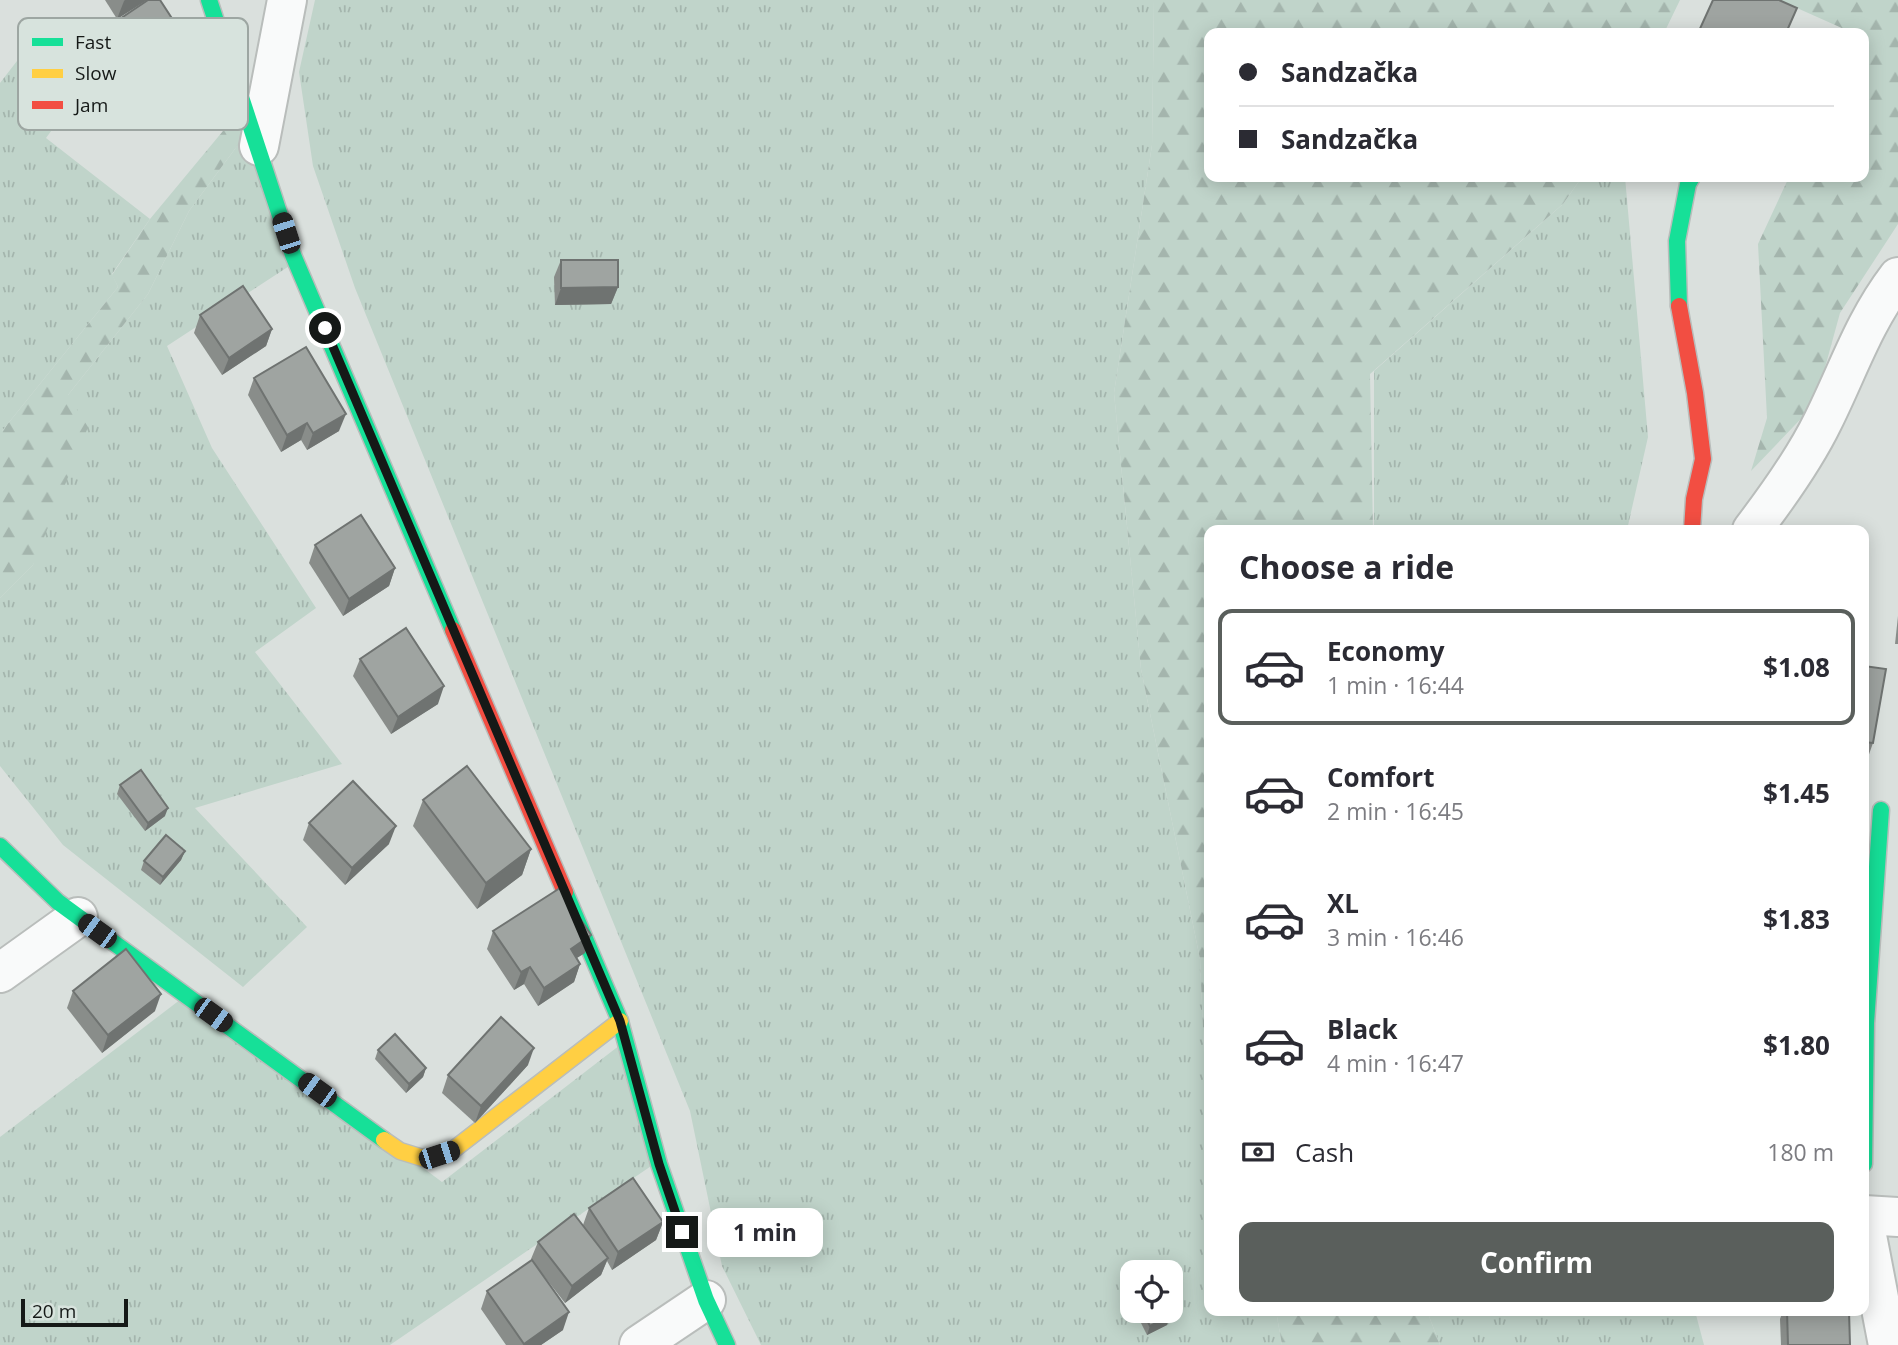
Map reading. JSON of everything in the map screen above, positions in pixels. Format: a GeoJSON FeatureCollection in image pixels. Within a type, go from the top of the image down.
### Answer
{"type":"FeatureCollection","features":[{"type":"Feature","properties":{"kind":"street"},"geometry":{"type":"LineString","coordinates":[[209,0],[215,18]]}},
{"type":"Feature","properties":{"kind":"street"},"geometry":{"type":"LineString","coordinates":[[259,146],[287,0]]}},
{"type":"Feature","properties":{"kind":"street"},"geometry":{"type":"LineString","coordinates":[[248,114],[293,255],[620,1021],[659,1164],[706,1300],[727,1345]]}},
{"type":"Feature","properties":{"kind":"street"},"geometry":{"type":"LineString","coordinates":[[1689,182],[1677,240],[1679,317],[1695,393],[1703,459],[1694,499],[1692,525]]}},
{"type":"Feature","properties":{"kind":"street"},"geometry":{"type":"LineString","coordinates":[[1756,525],[1781,491],[1823,422],[1879,302],[1898,278]]}},
{"type":"Feature","properties":{"kind":"street"},"geometry":{"type":"LineString","coordinates":[[1869,980],[1881,810]]}},
{"type":"Feature","properties":{"kind":"street"},"geometry":{"type":"LineString","coordinates":[[0,846],[58,902],[78,917],[400,1151],[426,1159],[453,1150],[620,1021]]}},
{"type":"Feature","properties":{"kind":"street"},"geometry":{"type":"LineString","coordinates":[[0,973],[78,917]]}},
{"type":"Feature","properties":{"kind":"street"},"geometry":{"type":"LineString","coordinates":[[1869,1218],[1898,1217]]}},
{"type":"Feature","properties":{"kind":"street"},"geometry":{"type":"LineString","coordinates":[[1869,1244],[1888,1345]]}},
{"type":"Feature","properties":{"kind":"street"},"geometry":{"type":"LineString","coordinates":[[639,1345],[706,1300]]}},
{"type":"Feature","properties":{"kind":"green space"},"geometry":{"type":"Polygon","coordinates":[[[315,0],[1154,0],[1152,145],[1114,393],[1141,669],[1200,959],[1204,1053],[1204,1316],[1277,1316],[1282,1345],[761,1345],[722,1266],[690,1111],[355,288],[313,166],[299,72],[315,0]]]}},
{"type":"Feature","properties":{"kind":"green space"},"geometry":{"type":"Polygon","coordinates":[[[1154,0],[1680,0],[1666,28],[1204,28],[1204,182],[1578,182],[1563,204],[1370,374],[1373,525],[1204,525],[1204,1052],[1200,959],[1141,669],[1114,393],[1152,145],[1154,0]]]}},
{"type":"Feature","properties":{"kind":"green space"},"geometry":{"type":"Polygon","coordinates":[[[1779,0],[1898,0],[1898,224],[1840,313],[1815,404],[1751,471],[1767,418],[1758,244],[1787,182],[1869,182],[1869,28],[1842,28],[1779,0]]]}},
{"type":"Feature","properties":{"kind":"green space"},"geometry":{"type":"Polygon","coordinates":[[[18,60],[18,130],[52,130],[46,138],[150,219],[112,274],[118,287],[2,431],[0,431],[0,83],[18,60]]]}},
{"type":"Feature","properties":{"kind":"green space"},"geometry":{"type":"Polygon","coordinates":[[[248,116],[249,130],[189,211],[148,294],[68,395],[88,427],[33,565],[0,598],[0,431],[118,287],[112,275],[150,219],[224,130],[248,130],[248,116]]]}},
{"type":"Feature","properties":{"kind":"green space"},"geometry":{"type":"Polygon","coordinates":[[[249,130],[297,261],[167,346],[212,448],[316,608],[255,652],[342,764],[195,808],[307,927],[243,987],[63,845],[0,766],[0,598],[33,565],[68,395],[148,294],[189,211],[249,130]]]}},
{"type":"Feature","properties":{"kind":"green space"},"geometry":{"type":"Polygon","coordinates":[[[1578,182],[1625,182],[1648,437],[1628,525],[1374,525],[1374,371],[1563,204],[1578,182]]]}},
{"type":"Feature","properties":{"kind":"green space"},"geometry":{"type":"Polygon","coordinates":[[[189,993],[442,1182],[620,1045],[657,1162],[390,1345],[0,1345],[0,1137],[189,993]]]}},
{"type":"Feature","properties":{"kind":"green space"},"geometry":{"type":"Polygon","coordinates":[[[1277,1316],[1429,1316],[1440,1345],[1282,1345],[1277,1316]]]}},
{"type":"Feature","properties":{"kind":"green space"},"geometry":{"type":"Polygon","coordinates":[[[1429,1316],[1696,1316],[1704,1345],[1440,1345],[1429,1316]]]}},
{"type":"Feature","properties":{"kind":"building"},"geometry":{"type":"Polygon","coordinates":[[[148,0],[160,0],[172,18],[121,18],[148,0]]]}},
{"type":"Feature","properties":{"kind":"building"},"geometry":{"type":"Polygon","coordinates":[[[1713,0],[1779,0],[1797,8],[1788,28],[1700,28],[1713,0]]]}},
{"type":"Feature","properties":{"kind":"building"},"geometry":{"type":"Polygon","coordinates":[[[561,260],[618,260],[618,287],[561,288],[561,260]]]}},
{"type":"Feature","properties":{"kind":"building"},"geometry":{"type":"Polygon","coordinates":[[[243,286],[272,329],[229,358],[200,315],[243,286]]]}},
{"type":"Feature","properties":{"kind":"building"},"geometry":{"type":"Polygon","coordinates":[[[306,347],[346,414],[313,433],[307,423],[287,435],[254,378],[306,347]]]}},
{"type":"Feature","properties":{"kind":"building"},"geometry":{"type":"Polygon","coordinates":[[[361,515],[395,568],[349,599],[315,545],[361,515]]]}},
{"type":"Feature","properties":{"kind":"building"},"geometry":{"type":"Polygon","coordinates":[[[406,628],[444,686],[398,717],[360,659],[406,628]]]}},
{"type":"Feature","properties":{"kind":"building"},"geometry":{"type":"Polygon","coordinates":[[[1869,667],[1886,669],[1873,743],[1869,743],[1869,667]]]}},
{"type":"Feature","properties":{"kind":"building"},"geometry":{"type":"Polygon","coordinates":[[[467,766],[531,849],[486,883],[423,800],[467,766]]]}},
{"type":"Feature","properties":{"kind":"building"},"geometry":{"type":"Polygon","coordinates":[[[141,770],[168,808],[148,823],[120,785],[141,770]]]}},
{"type":"Feature","properties":{"kind":"building"},"geometry":{"type":"Polygon","coordinates":[[[353,781],[396,826],[352,868],[309,823],[353,781]]]}},
{"type":"Feature","properties":{"kind":"building"},"geometry":{"type":"Polygon","coordinates":[[[166,835],[185,851],[163,877],[144,861],[166,835]]]}},
{"type":"Feature","properties":{"kind":"building"},"geometry":{"type":"Polygon","coordinates":[[[560,888],[591,935],[571,949],[580,964],[544,988],[530,967],[521,972],[493,931],[560,888]]]}},
{"type":"Feature","properties":{"kind":"building"},"geometry":{"type":"Polygon","coordinates":[[[126,949],[161,994],[108,1035],[73,991],[126,949]]]}},
{"type":"Feature","properties":{"kind":"building"},"geometry":{"type":"Polygon","coordinates":[[[501,1017],[534,1048],[481,1106],[448,1075],[501,1017]]]}},
{"type":"Feature","properties":{"kind":"building"},"geometry":{"type":"Polygon","coordinates":[[[395,1034],[426,1068],[409,1084],[378,1050],[395,1034]]]}},
{"type":"Feature","properties":{"kind":"building"},"geometry":{"type":"Polygon","coordinates":[[[633,1178],[663,1222],[618,1252],[589,1208],[633,1178]]]}},
{"type":"Feature","properties":{"kind":"building"},"geometry":{"type":"Polygon","coordinates":[[[574,1214],[608,1258],[572,1286],[538,1242],[574,1214]]]}},
{"type":"Feature","properties":{"kind":"building"},"geometry":{"type":"Polygon","coordinates":[[[532,1260],[569,1312],[524,1344],[487,1291],[532,1260]]]}},
{"type":"Feature","properties":{"kind":"building"},"geometry":{"type":"Polygon","coordinates":[[[1787,1316],[1849,1316],[1850,1345],[1788,1345],[1787,1316]]]}},
{"type":"Feature","properties":{"kind":"traffic: fast"},"geometry":{"type":"LineString","coordinates":[[209,0],[215,18]]}},
{"type":"Feature","properties":{"kind":"traffic: fast"},"geometry":{"type":"LineString","coordinates":[[248,118],[293,255],[453,630]]}},
{"type":"Feature","properties":{"kind":"traffic: fast"},"geometry":{"type":"LineString","coordinates":[[1679,306],[1677,241],[1689,182]]}},
{"type":"Feature","properties":{"kind":"traffic: fast"},"geometry":{"type":"LineString","coordinates":[[1869,980],[1881,810]]}},
{"type":"Feature","properties":{"kind":"traffic: fast"},"geometry":{"type":"LineString","coordinates":[[0,846],[58,902],[384,1140]]}},
{"type":"Feature","properties":{"kind":"traffic: fast"},"geometry":{"type":"LineString","coordinates":[[565,892],[620,1021],[659,1164],[706,1300],[727,1345]]}},
{"type":"Feature","properties":{"kind":"traffic: slow"},"geometry":{"type":"LineString","coordinates":[[384,1140],[400,1151],[426,1159],[453,1150],[620,1021]]}},
{"type":"Feature","properties":{"kind":"traffic: jam"},"geometry":{"type":"LineString","coordinates":[[1679,306],[1695,393],[1703,459],[1694,499],[1692,525]]}},
{"type":"Feature","properties":{"kind":"traffic: jam"},"geometry":{"type":"LineString","coordinates":[[453,630],[565,892]]}},
{"type":"Feature","properties":{"kind":"route"},"geometry":{"type":"LineString","coordinates":[[325,328],[620,1021],[659,1164],[682,1232]]}}]}
